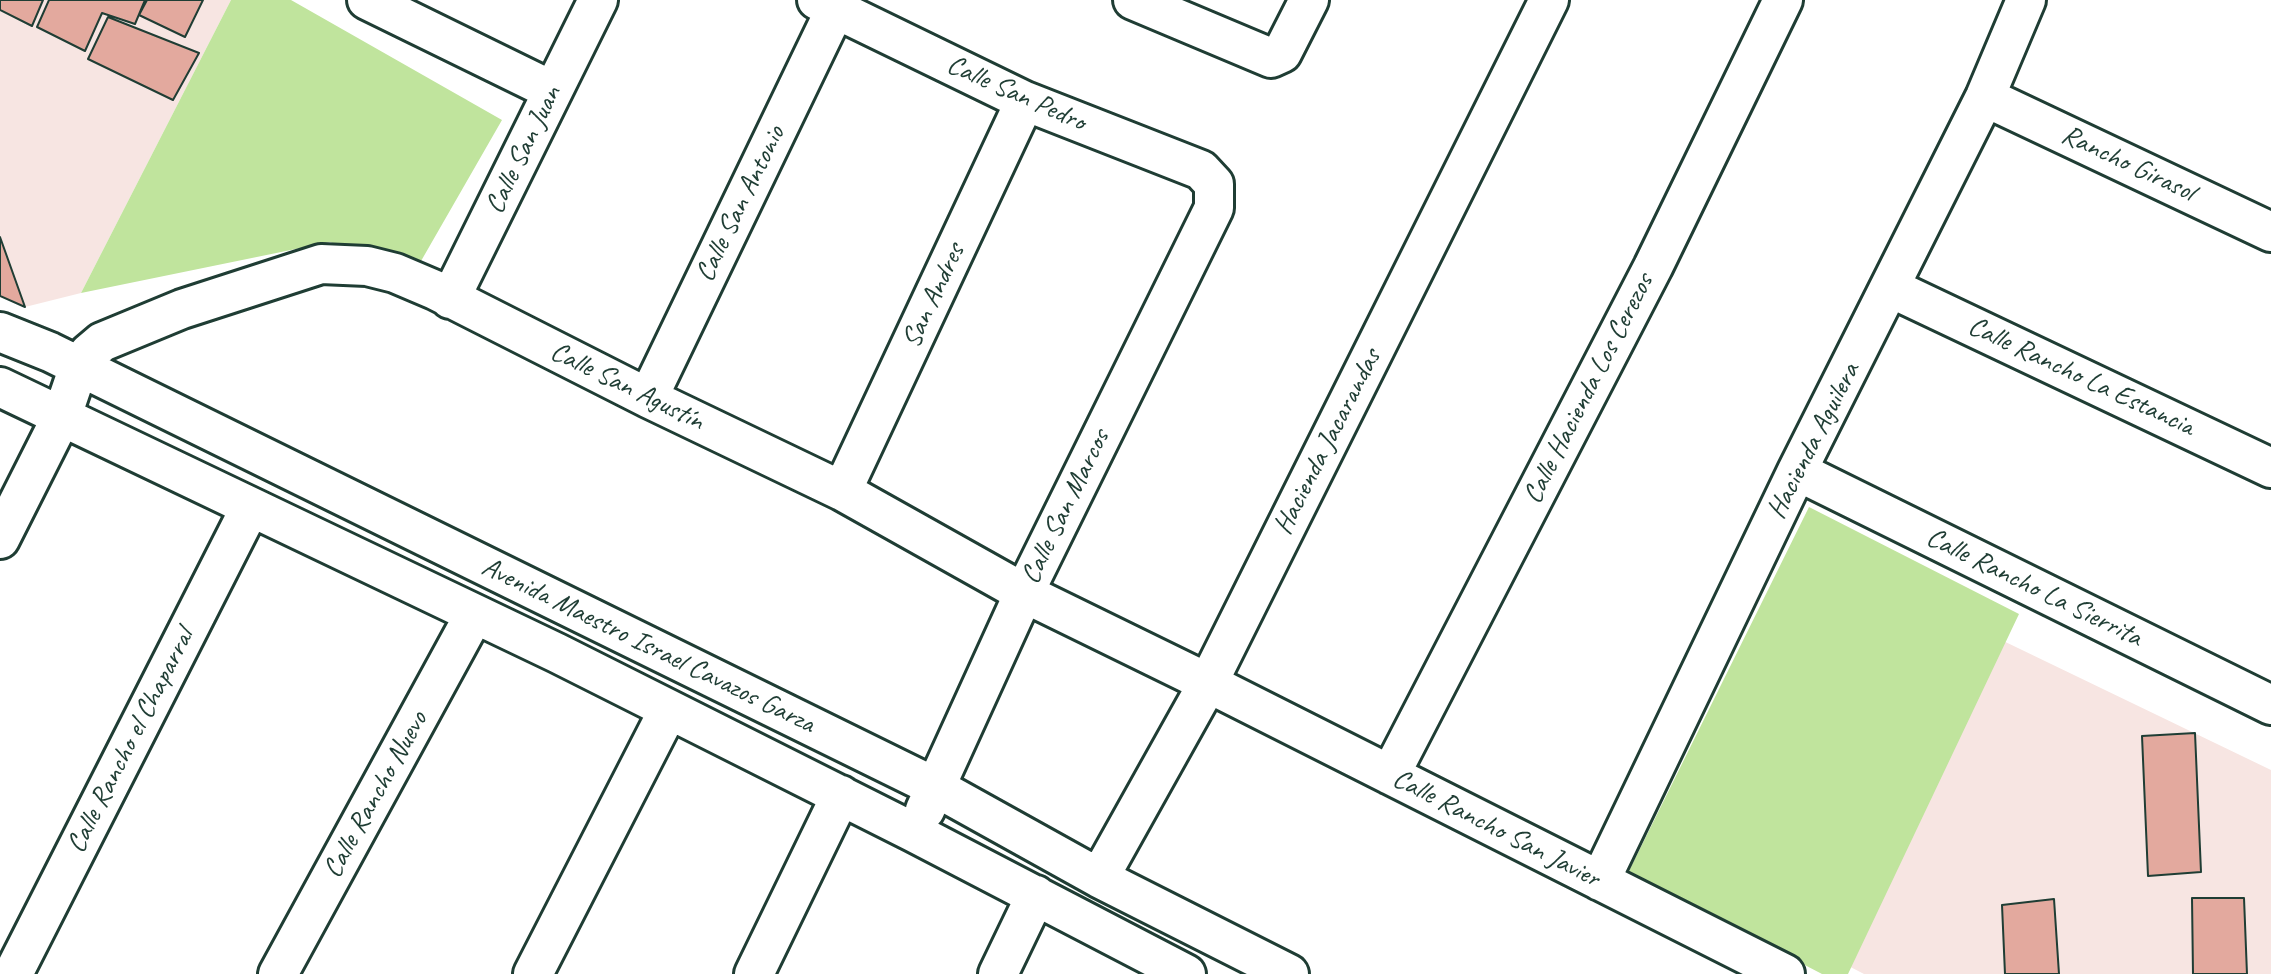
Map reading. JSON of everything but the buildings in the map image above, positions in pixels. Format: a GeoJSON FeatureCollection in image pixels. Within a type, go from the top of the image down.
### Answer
{"type":"FeatureCollection","features":[{"type":"Feature","properties":{"kind":"street"},"geometry":{"type":"LineString","coordinates":[[367,0],[553,91]]}},
{"type":"Feature","properties":{"kind":"street","name":"Calle San Juan"},"geometry":{"type":"LineString","coordinates":[[450,299],[598,0]]}},
{"type":"Feature","properties":{"kind":"street"},"geometry":{"type":"LineString","coordinates":[[1133,0],[1266,57],[1278,57],[1285,48],[1309,0]]}},
{"type":"Feature","properties":{"kind":"street","name":"Hacienda Jacarandas"},"geometry":{"type":"LineString","coordinates":[[1099,878],[1208,683],[1549,0]]}},
{"type":"Feature","properties":{"kind":"street","name":"Calle Hacienda Los Cerezos"},"geometry":{"type":"LineString","coordinates":[[1390,775],[1653,267],[1783,0]]}},
{"type":"Feature","properties":{"kind":"street","name":"Hacienda Aguilera"},"geometry":{"type":"LineString","coordinates":[[1600,881],[1797,471],[1985,97],[2026,0]]}},
{"type":"Feature","properties":{"kind":"street","name":"Calle San Pedro"},"geometry":{"type":"LineString","coordinates":[[826,5],[1026,102],[1202,170],[1214,184]]}},
{"type":"Feature","properties":{"kind":"street","name":"Calle San Antonio"},"geometry":{"type":"LineString","coordinates":[[648,398],[826,5]]}},
{"type":"Feature","properties":{"kind":"street","name":"Rancho Girasol"},"geometry":{"type":"LineString","coordinates":[[1985,97],[2271,232]]}},
{"type":"Feature","properties":{"kind":"street","name":"San Andres"},"geometry":{"type":"LineString","coordinates":[[842,491],[1026,102]]}},
{"type":"Feature","properties":{"kind":"street","name":"Calle San Marcos"},"geometry":{"type":"LineString","coordinates":[[914,831],[937,788],[1024,593],[1214,208],[1214,184]]}},
{"type":"Feature","properties":{"kind":"street","name":"Calle San Agustín"},"geometry":{"type":"LineString","coordinates":[[0,539],[62,416],[79,366],[102,342],[182,309],[321,264],[356,264],[395,274],[435,290],[648,398],[842,491],[1024,593],[1208,683]]}},
{"type":"Feature","properties":{"kind":"street","name":"Calle Rancho La Estancia"},"geometry":{"type":"LineString","coordinates":[[1891,288],[2271,468]]}},
{"type":"Feature","properties":{"kind":"street","name":"Avenida Maestro Israel Cavazos Garza"},"geometry":{"type":"LineString","coordinates":[[0,332],[79,366],[937,788],[1099,878],[1289,974]]}},
{"type":"Feature","properties":{"kind":"street","name":"Avenida Maestro Israel Cavazos Garza"},"geometry":{"type":"LineString","coordinates":[[0,387],[557,653],[914,831],[1186,974]]}},
{"type":"Feature","properties":{"kind":"street","name":"Calle Rancho La Sierrita"},"geometry":{"type":"LineString","coordinates":[[1797,471],[2271,705]]}},
{"type":"Feature","properties":{"kind":"street","name":"Calle Rancho el Chaparral"},"geometry":{"type":"LineString","coordinates":[[13,974],[250,508]]}},
{"type":"Feature","properties":{"kind":"street","name":"Calle Rancho Nuevo"},"geometry":{"type":"LineString","coordinates":[[278,974],[474,615]]}},
{"type":"Feature","properties":{"kind":"street","name":"Calle Rancho San Javier"},"geometry":{"type":"LineString","coordinates":[[1208,683],[1600,881],[1738,964],[1785,974]]}},
{"type":"Feature","properties":{"kind":"street"},"geometry":{"type":"LineString","coordinates":[[533,974],[668,710]]}},
{"type":"Feature","properties":{"kind":"street"},"geometry":{"type":"LineString","coordinates":[[754,974],[841,795]]}},
{"type":"Feature","properties":{"kind":"street"},"geometry":{"type":"LineString","coordinates":[[998,974],[1036,895]]}},
{"type":"Feature","properties":{"kind":"shaded area"},"geometry":{"type":"Polygon","coordinates":[[[0,0],[231,0],[81,293],[25,307],[0,237],[0,0]]]}},
{"type":"Feature","properties":{"kind":"shaded area"},"geometry":{"type":"Polygon","coordinates":[[[1993,636],[2271,770],[2271,974],[1864,974],[1835,959],[1993,636]]]}},
{"type":"Feature","properties":{"kind":"green space"},"geometry":{"type":"Polygon","coordinates":[[[231,0],[291,0],[502,120],[413,275],[330,242],[81,293],[231,0]]]}},
{"type":"Feature","properties":{"kind":"green space"},"geometry":{"type":"Polygon","coordinates":[[[1809,507],[2019,614],[1848,974],[1822,974],[1628,873],[1809,507]]]}}]}
